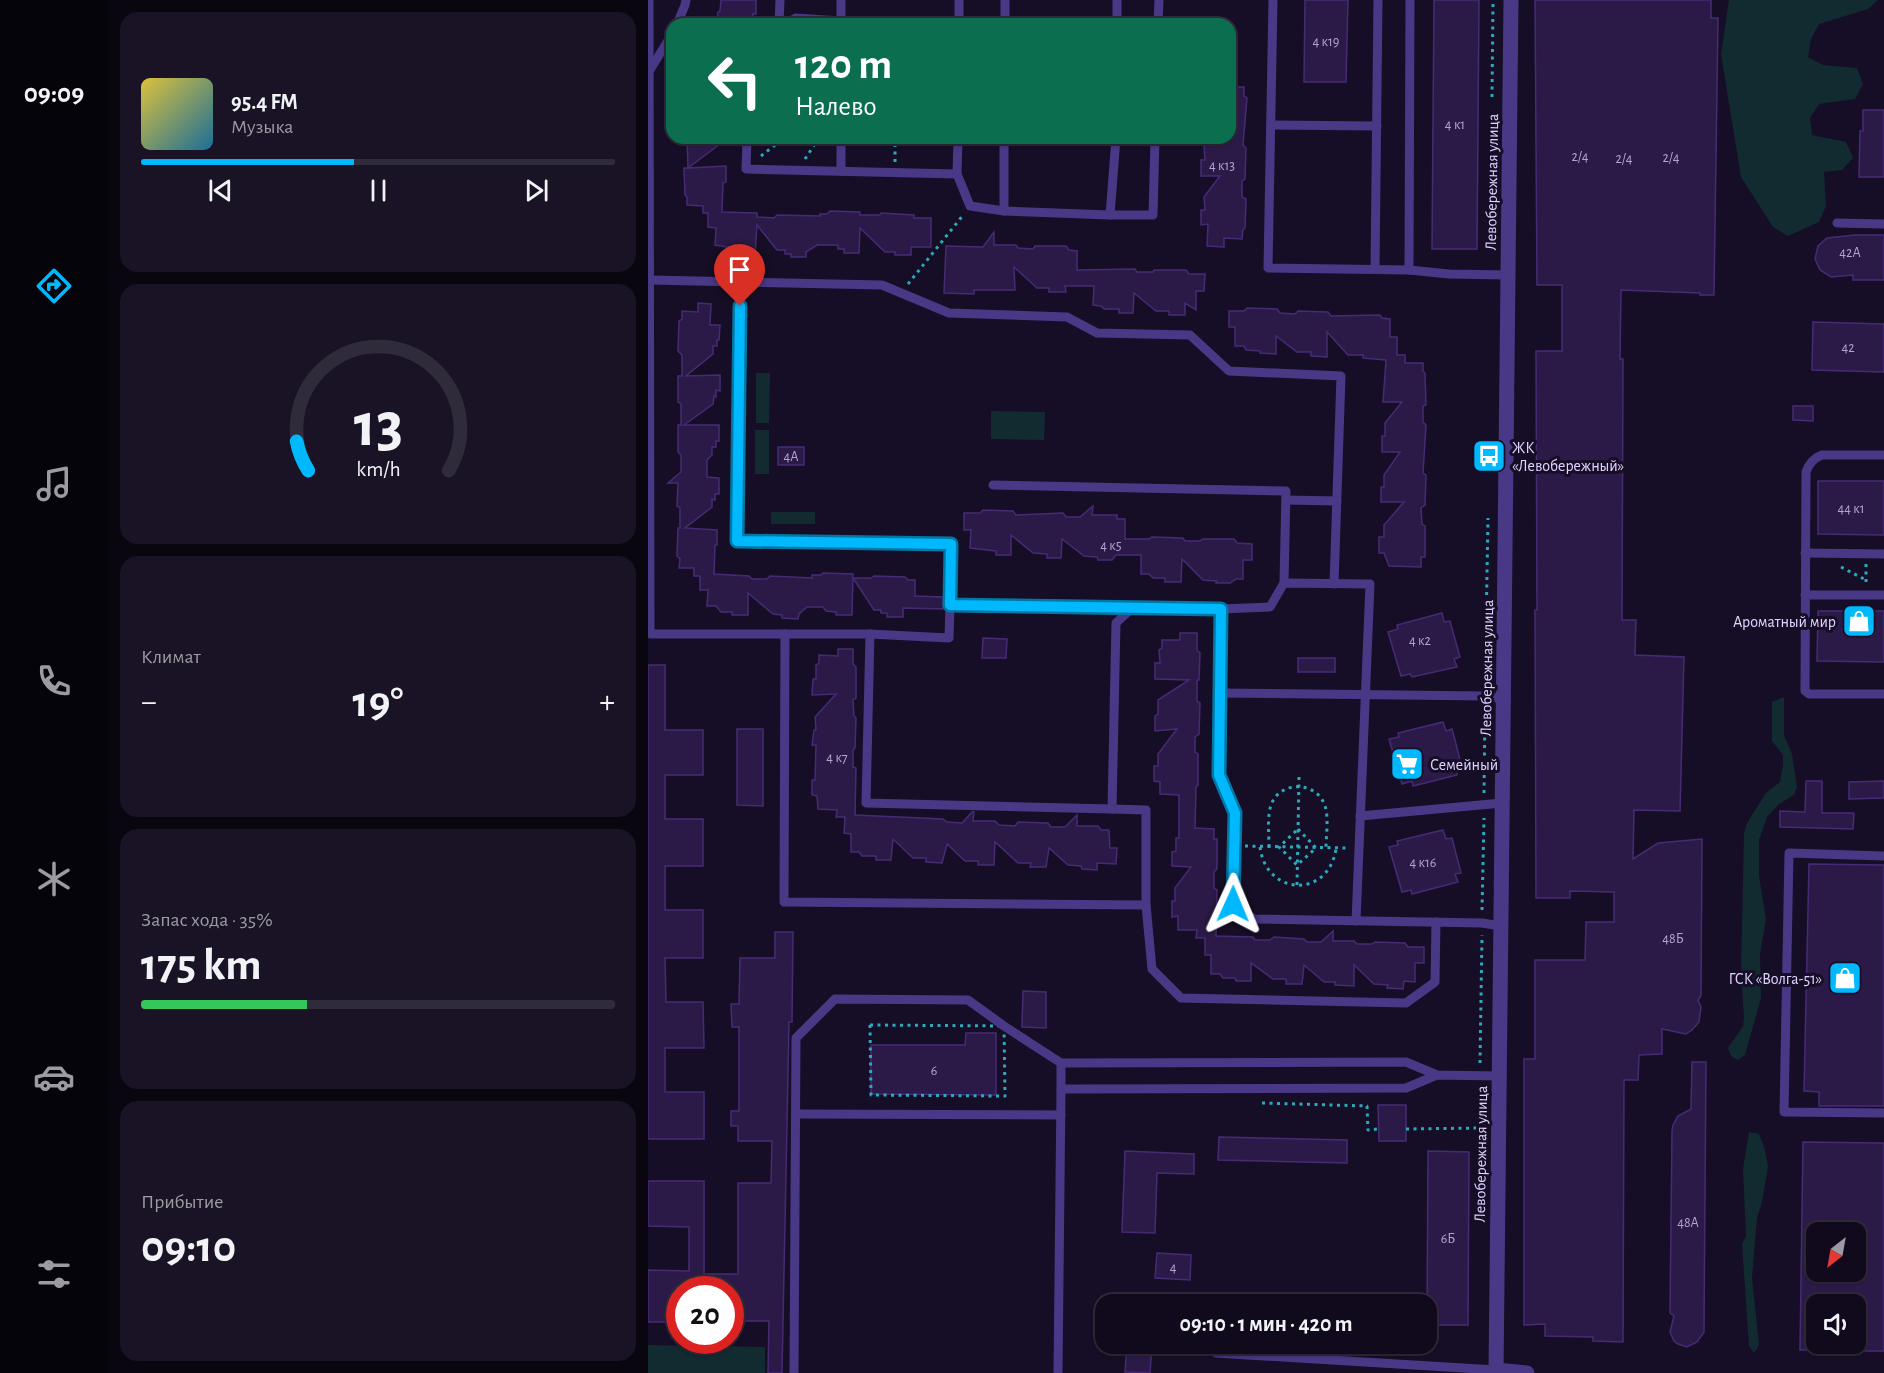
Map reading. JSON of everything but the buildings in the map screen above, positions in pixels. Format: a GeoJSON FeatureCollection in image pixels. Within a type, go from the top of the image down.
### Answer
{"type":"FeatureCollection","features":[{"type":"Feature","properties":{"kind":"street","name":"Левобережная улица"},"geometry":{"type":"LineString","coordinates":[[1496,1372],[1511,0]]}},
{"type":"Feature","properties":{"kind":"street"},"geometry":{"type":"LineString","coordinates":[[1496,1372],[1527,1373]]}},
{"type":"Feature","properties":{"kind":"lane"},"geometry":{"type":"LineString","coordinates":[[649,0],[650,634],[870,634],[949,638],[951,544],[737,541],[740,282]]}},
{"type":"Feature","properties":{"kind":"lane"},"geometry":{"type":"LineString","coordinates":[[680,18],[686,0]]}},
{"type":"Feature","properties":{"kind":"lane"},"geometry":{"type":"LineString","coordinates":[[779,18],[780,0]]}},
{"type":"Feature","properties":{"kind":"lane"},"geometry":{"type":"LineString","coordinates":[[840,18],[841,0]]}},
{"type":"Feature","properties":{"kind":"lane"},"geometry":{"type":"LineString","coordinates":[[959,0],[959,18]]}},
{"type":"Feature","properties":{"kind":"lane"},"geometry":{"type":"LineString","coordinates":[[1004,18],[1005,0]]}},
{"type":"Feature","properties":{"kind":"lane"},"geometry":{"type":"LineString","coordinates":[[1117,0],[1117,18]]}},
{"type":"Feature","properties":{"kind":"lane"},"geometry":{"type":"LineString","coordinates":[[1158,18],[1159,0]]}},
{"type":"Feature","properties":{"kind":"lane"},"geometry":{"type":"LineString","coordinates":[[1273,0],[1268,268],[1375,269],[1508,275]]}},
{"type":"Feature","properties":{"kind":"lane"},"geometry":{"type":"LineString","coordinates":[[1375,269],[1378,0]]}},
{"type":"Feature","properties":{"kind":"lane"},"geometry":{"type":"LineString","coordinates":[[1409,270],[1410,0]]}},
{"type":"Feature","properties":{"kind":"lane"},"geometry":{"type":"LineString","coordinates":[[650,70],[666,44]]}},
{"type":"Feature","properties":{"kind":"lane"},"geometry":{"type":"LineString","coordinates":[[1271,125],[1377,126]]}},
{"type":"Feature","properties":{"kind":"lane"},"geometry":{"type":"LineString","coordinates":[[747,144],[746,169],[957,174]]}},
{"type":"Feature","properties":{"kind":"lane"},"geometry":{"type":"LineString","coordinates":[[841,144],[841,171]]}},
{"type":"Feature","properties":{"kind":"lane"},"geometry":{"type":"LineString","coordinates":[[958,144],[957,174],[970,206],[1004,211],[1110,215],[1153,215],[1155,144]]}},
{"type":"Feature","properties":{"kind":"lane"},"geometry":{"type":"LineString","coordinates":[[1004,144],[1004,211]]}},
{"type":"Feature","properties":{"kind":"lane"},"geometry":{"type":"LineString","coordinates":[[1110,215],[1116,144]]}},
{"type":"Feature","properties":{"kind":"lane"},"geometry":{"type":"LineString","coordinates":[[1837,223],[1884,224]]}},
{"type":"Feature","properties":{"kind":"lane"},"geometry":{"type":"LineString","coordinates":[[650,280],[882,285],[949,313],[1067,317],[1097,333],[1190,335],[1229,371],[1341,376],[1334,584]]}},
{"type":"Feature","properties":{"kind":"lane"},"geometry":{"type":"LineString","coordinates":[[1884,455],[1822,454],[1810,462],[1806,472],[1805,595],[1805,692],[1809,694],[1884,694]]}},
{"type":"Feature","properties":{"kind":"lane"},"geometry":{"type":"LineString","coordinates":[[950,605],[1221,609],[1270,607],[1284,583],[1286,491],[993,485]]}},
{"type":"Feature","properties":{"kind":"lane"},"geometry":{"type":"LineString","coordinates":[[1286,500],[1337,501]]}},
{"type":"Feature","properties":{"kind":"lane"},"geometry":{"type":"LineString","coordinates":[[1806,553],[1884,554]]}},
{"type":"Feature","properties":{"kind":"lane"},"geometry":{"type":"LineString","coordinates":[[1284,583],[1370,584],[1356,921]]}},
{"type":"Feature","properties":{"kind":"lane"},"geometry":{"type":"LineString","coordinates":[[1805,595],[1884,596]]}},
{"type":"Feature","properties":{"kind":"lane"},"geometry":{"type":"LineString","coordinates":[[1112,809],[1116,623],[1132,608]]}},
{"type":"Feature","properties":{"kind":"lane"},"geometry":{"type":"LineString","coordinates":[[1221,609],[1219,775],[1235,813],[1233,904],[1254,920],[1482,923],[1501,926]]}},
{"type":"Feature","properties":{"kind":"lane"},"geometry":{"type":"LineString","coordinates":[[785,634],[784,902],[1146,905]]}},
{"type":"Feature","properties":{"kind":"lane"},"geometry":{"type":"LineString","coordinates":[[870,634],[866,803],[1146,810],[1146,905],[1152,969],[1181,998],[1406,1003],[1436,982],[1436,922]]}},
{"type":"Feature","properties":{"kind":"lane"},"geometry":{"type":"LineString","coordinates":[[1220,693],[1365,693],[1485,696],[1503,699]]}},
{"type":"Feature","properties":{"kind":"lane"},"geometry":{"type":"LineString","coordinates":[[1360,816],[1502,803]]}},
{"type":"Feature","properties":{"kind":"lane"},"geometry":{"type":"LineString","coordinates":[[1884,855],[1789,853],[1784,1112],[1884,1113]]}},
{"type":"Feature","properties":{"kind":"lane"},"geometry":{"type":"LineString","coordinates":[[794,1373],[796,1038],[835,999],[968,1000],[1060,1063],[1406,1062],[1437,1075],[1499,1076]]}},
{"type":"Feature","properties":{"kind":"lane"},"geometry":{"type":"LineString","coordinates":[[1058,1373],[1060,1063]]}},
{"type":"Feature","properties":{"kind":"lane"},"geometry":{"type":"LineString","coordinates":[[1060,1089],[1406,1088],[1437,1075]]}},
{"type":"Feature","properties":{"kind":"lane"},"geometry":{"type":"LineString","coordinates":[[796,1114],[1061,1115]]}},
{"type":"Feature","properties":{"kind":"lane"},"geometry":{"type":"LineString","coordinates":[[1231,1354],[1496,1372]]}},
{"type":"Feature","properties":{"kind":"path"},"geometry":{"type":"LineString","coordinates":[[746,169],[776,144]]}},
{"type":"Feature","properties":{"kind":"path"},"geometry":{"type":"LineString","coordinates":[[797,170],[815,144]]}},
{"type":"Feature","properties":{"kind":"path"},"geometry":{"type":"LineString","coordinates":[[895,144],[895,173]]}},
{"type":"Feature","properties":{"kind":"path"},"geometry":{"type":"LineString","coordinates":[[901,293],[970,206]]}},
{"type":"Feature","properties":{"kind":"path"},"geometry":{"type":"LineString","coordinates":[[1865,596],[1866,554]]}},
{"type":"Feature","properties":{"kind":"path"},"geometry":{"type":"LineString","coordinates":[[1297,885],[1299,777]]}},
{"type":"Feature","properties":{"kind":"path"},"geometry":{"type":"LineString","coordinates":[[1269,847],[1271,806],[1280,792],[1299,786],[1310,789],[1322,800],[1326,815],[1326,848]]}},
{"type":"Feature","properties":{"kind":"path"},"geometry":{"type":"LineString","coordinates":[[1279,847],[1298,829]]}},
{"type":"Feature","properties":{"kind":"path"},"geometry":{"type":"LineString","coordinates":[[1298,829],[1316,848]]}},
{"type":"Feature","properties":{"kind":"path"},"geometry":{"type":"LineString","coordinates":[[1234,846],[1359,849]]}},
{"type":"Feature","properties":{"kind":"path"},"geometry":{"type":"LineString","coordinates":[[1260,847],[1261,856],[1271,874],[1287,884],[1297,885],[1316,881],[1324,875],[1331,867],[1336,848]]}},
{"type":"Feature","properties":{"kind":"path"},"geometry":{"type":"LineString","coordinates":[[1279,847],[1297,865]]}},
{"type":"Feature","properties":{"kind":"path"},"geometry":{"type":"LineString","coordinates":[[1297,865],[1316,848]]}},
{"type":"Feature","properties":{"kind":"path"},"geometry":{"type":"LineString","coordinates":[[870,1025],[1004,1026],[1005,1096],[871,1095],[870,1025]]}},
{"type":"Feature","properties":{"kind":"path"},"geometry":{"type":"LineString","coordinates":[[1251,1103],[1367,1106],[1368,1130],[1378,1129]]}},
{"type":"Feature","properties":{"kind":"path"},"geometry":{"type":"LineString","coordinates":[[1406,1129],[1499,1128]]}},
{"type":"Feature","properties":{"kind":"green space"},"geometry":{"type":"Polygon","coordinates":[[[1729,0],[1878,0],[1868,9],[1819,24],[1811,39],[1808,57],[1823,65],[1857,68],[1863,84],[1855,99],[1819,104],[1810,118],[1812,135],[1846,142],[1853,158],[1842,170],[1824,172],[1826,206],[1819,222],[1788,236],[1773,227],[1741,177],[1721,54],[1729,0]]]}},
{"type":"Feature","properties":{"kind":"green space"},"geometry":{"type":"Polygon","coordinates":[[[756,373],[770,373],[769,423],[756,423],[756,373]]]}},
{"type":"Feature","properties":{"kind":"green space"},"geometry":{"type":"Polygon","coordinates":[[[991,411],[1045,412],[1044,440],[991,439],[991,411]]]}},
{"type":"Feature","properties":{"kind":"green space"},"geometry":{"type":"Polygon","coordinates":[[[755,430],[769,430],[769,474],[755,474],[755,430]]]}},
{"type":"Feature","properties":{"kind":"green space"},"geometry":{"type":"Polygon","coordinates":[[[771,512],[815,512],[815,524],[771,524],[771,512]]]}},
{"type":"Feature","properties":{"kind":"green space"},"geometry":{"type":"Polygon","coordinates":[[[1784,697],[1784,735],[1792,754],[1797,787],[1794,795],[1779,804],[1767,817],[1759,840],[1759,876],[1766,919],[1760,954],[1761,998],[1745,1055],[1738,1060],[1731,1056],[1728,1048],[1743,1026],[1744,1017],[1741,972],[1744,833],[1747,823],[1766,793],[1780,782],[1783,755],[1772,741],[1772,702],[1784,697]]]}},
{"type":"Feature","properties":{"kind":"green space"},"geometry":{"type":"Polygon","coordinates":[[[1749,1132],[1759,1134],[1768,1167],[1757,1218],[1752,1278],[1759,1345],[1754,1353],[1749,1346],[1742,1244],[1746,1236],[1743,1169],[1749,1132]]]}},
{"type":"Feature","properties":{"kind":"green space"},"geometry":{"type":"Polygon","coordinates":[[[648,1345],[666,1345],[666,1354],[744,1354],[744,1347],[765,1347],[765,1373],[648,1373],[648,1345]]]}},
{"type":"Feature","properties":{"kind":"place","name":"ЖК «Левобережный»"},"geometry":{"type":"Point","coordinates":[1489,456]}},
{"type":"Feature","properties":{"kind":"place","name":"Ароматный мир"},"geometry":{"type":"Point","coordinates":[1859,621]}},
{"type":"Feature","properties":{"kind":"place","name":"Семейный"},"geometry":{"type":"Point","coordinates":[1407,764]}},
{"type":"Feature","properties":{"kind":"place","name":"ГСК «Волга-51»"},"geometry":{"type":"Point","coordinates":[1845,978]}},
{"type":"Feature","properties":{"kind":"route"},"geometry":{"type":"LineString","coordinates":[[740,306],[737,541],[951,544],[950,605],[1221,609],[1219,775],[1235,813],[1233,904]]}}]}
